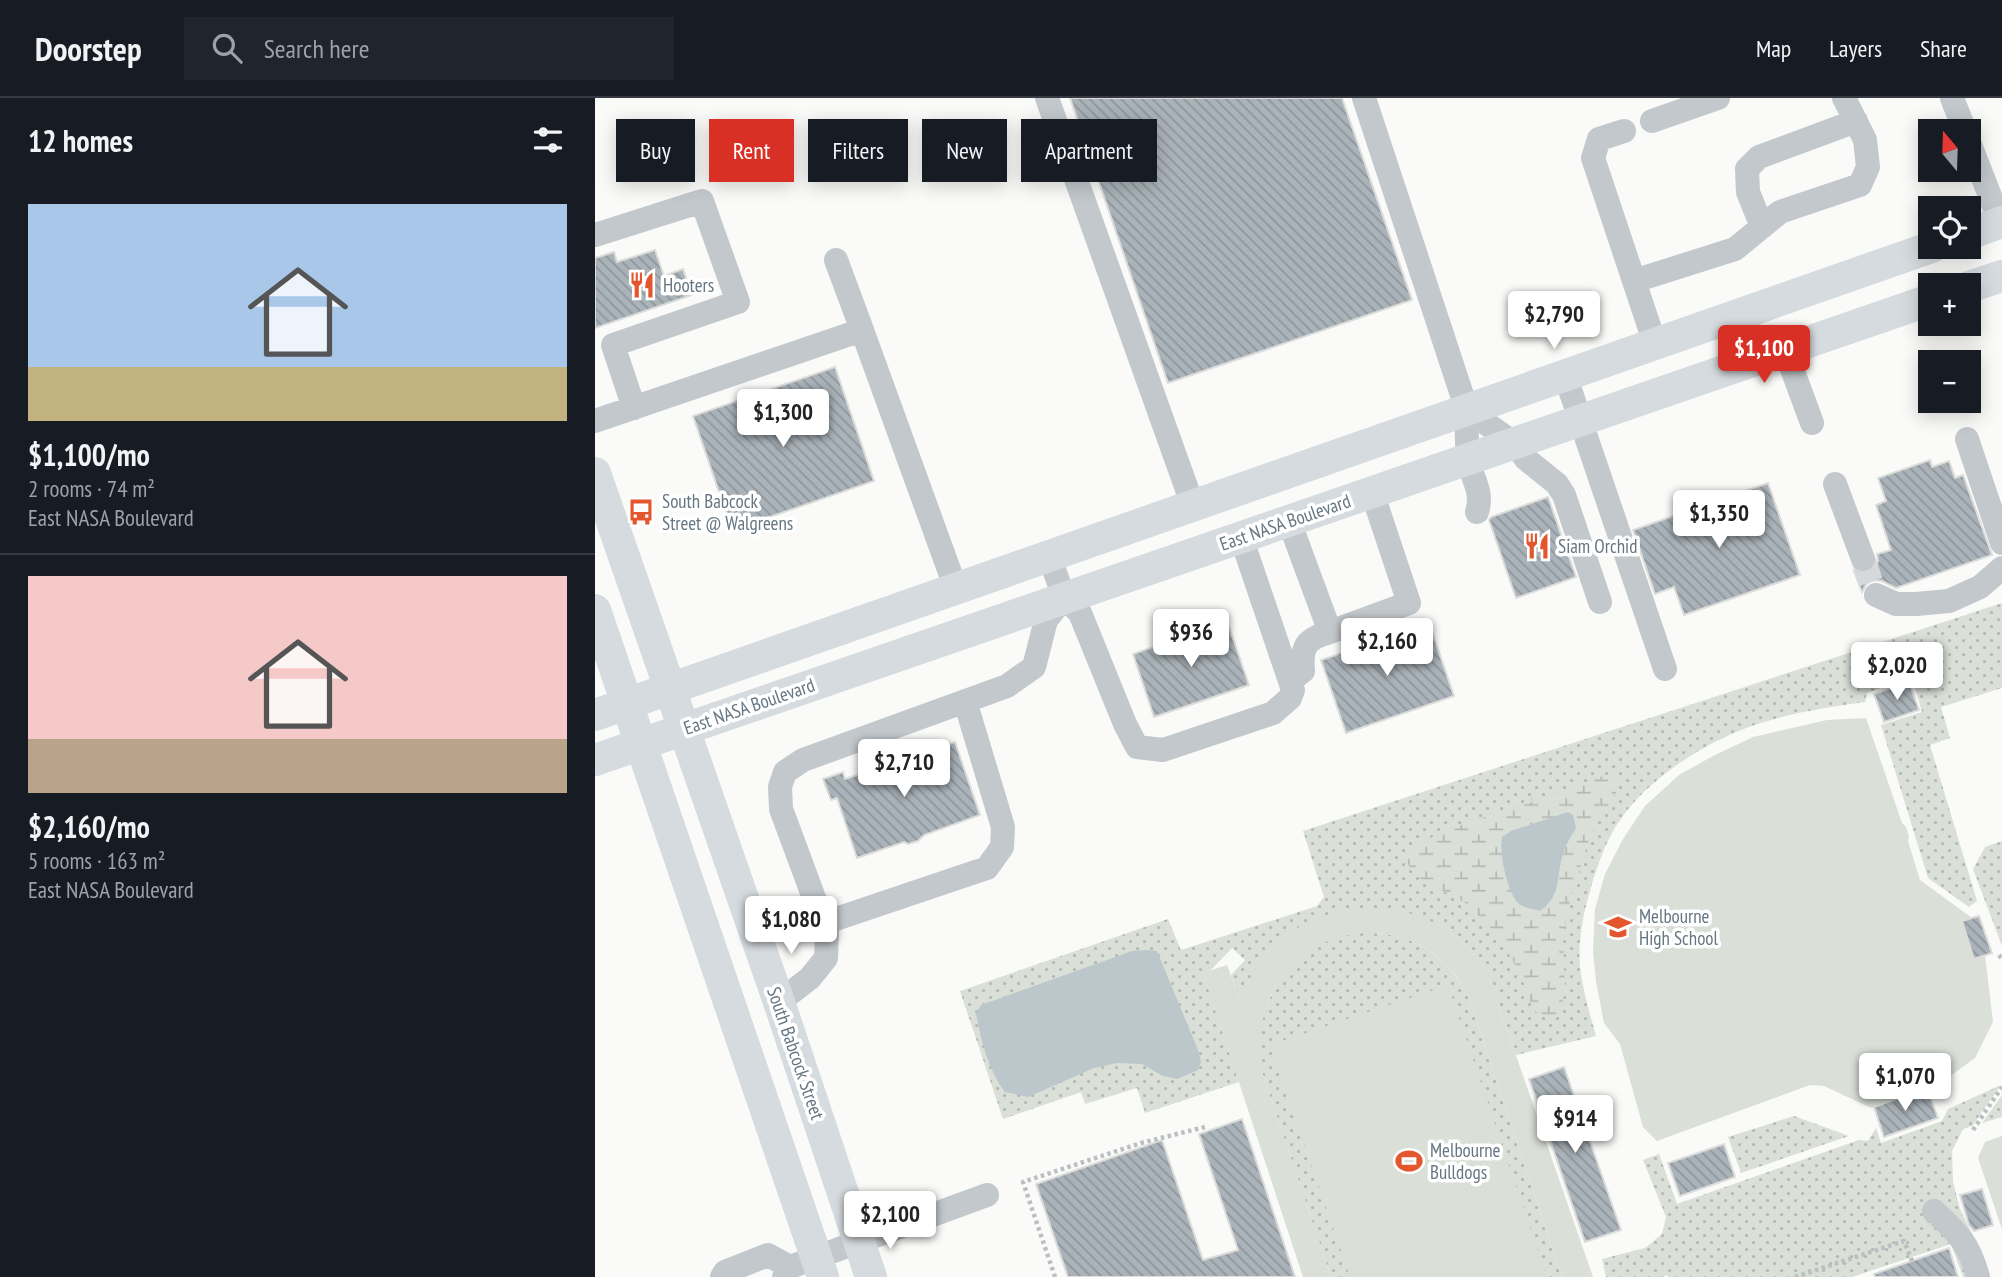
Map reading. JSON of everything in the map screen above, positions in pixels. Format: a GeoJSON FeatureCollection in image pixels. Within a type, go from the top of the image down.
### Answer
{"type":"FeatureCollection","features":[{"type":"Feature","properties":{"kind":"main road"},"geometry":{"type":"LineString","coordinates":[[1981,230],[2001,224]]}},
{"type":"Feature","properties":{"kind":"main road"},"geometry":{"type":"LineString","coordinates":[[595,715],[1918,252]]}},
{"type":"Feature","properties":{"kind":"main road"},"geometry":{"type":"LineString","coordinates":[[1981,283],[2002,276]]}},
{"type":"Feature","properties":{"kind":"main road","name":"East NASA Boulevard"},"geometry":{"type":"LineString","coordinates":[[595,760],[1918,304]]}},
{"type":"Feature","properties":{"kind":"main road","name":"South Babcock Street"},"geometry":{"type":"LineString","coordinates":[[595,473],[779,1002],[871,1277]]}},
{"type":"Feature","properties":{"kind":"main road"},"geometry":{"type":"LineString","coordinates":[[595,610],[640,744],[803,1270]]}},
{"type":"Feature","properties":{"kind":"street"},"geometry":{"type":"LineString","coordinates":[[1047,98],[1193,506]]}},
{"type":"Feature","properties":{"kind":"street"},"geometry":{"type":"LineString","coordinates":[[1364,98],[1467,410],[1468,459],[1480,501],[1477,512]]}},
{"type":"Feature","properties":{"kind":"street"},"geometry":{"type":"LineString","coordinates":[[1652,121],[1718,98]]}},
{"type":"Feature","properties":{"kind":"street"},"geometry":{"type":"LineString","coordinates":[[1634,281],[1735,249],[1780,212],[1860,185],[1868,167],[1865,140],[1844,98]]}},
{"type":"Feature","properties":{"kind":"street"},"geometry":{"type":"LineString","coordinates":[[1952,98],[1960,119]]}},
{"type":"Feature","properties":{"kind":"street"},"geometry":{"type":"LineString","coordinates":[[1762,227],[1748,192],[1747,169],[1759,157],[1856,121]]}},
{"type":"Feature","properties":{"kind":"street"},"geometry":{"type":"LineString","coordinates":[[1624,131],[1599,139],[1593,158],[1655,344]]}},
{"type":"Feature","properties":{"kind":"street"},"geometry":{"type":"LineString","coordinates":[[1981,173],[2001,224]]}},
{"type":"Feature","properties":{"kind":"street"},"geometry":{"type":"LineString","coordinates":[[595,234],[702,201],[738,302],[613,345],[634,408]]}},
{"type":"Feature","properties":{"kind":"street"},"geometry":{"type":"LineString","coordinates":[[836,260],[956,589]]}},
{"type":"Feature","properties":{"kind":"street"},"geometry":{"type":"LineString","coordinates":[[595,421],[862,330]]}},
{"type":"Feature","properties":{"kind":"street"},"geometry":{"type":"LineString","coordinates":[[1785,350],[1812,423]]}},
{"type":"Feature","properties":{"kind":"street"},"geometry":{"type":"LineString","coordinates":[[1565,375],[1665,669]]}},
{"type":"Feature","properties":{"kind":"street"},"geometry":{"type":"LineString","coordinates":[[1467,410],[1514,443],[1526,459],[1557,484],[1564,495],[1600,602]]}},
{"type":"Feature","properties":{"kind":"street"},"geometry":{"type":"LineString","coordinates":[[1967,439],[2002,543]]}},
{"type":"Feature","properties":{"kind":"street"},"geometry":{"type":"LineString","coordinates":[[1835,484],[1863,559]]}},
{"type":"Feature","properties":{"kind":"street"},"geometry":{"type":"LineString","coordinates":[[1290,681],[1303,671],[1302,654],[1313,637],[1409,603],[1372,492]]}},
{"type":"Feature","properties":{"kind":"street"},"geometry":{"type":"LineString","coordinates":[[1289,520],[1330,632]]}},
{"type":"Feature","properties":{"kind":"street"},"geometry":{"type":"LineString","coordinates":[[1049,556],[1064,597],[1080,613],[1137,747],[1163,751],[1273,713],[1290,698],[1293,690],[1241,537]]}},
{"type":"Feature","properties":{"kind":"street"},"geometry":{"type":"LineString","coordinates":[[1876,595],[1896,604],[1949,601],[1980,587],[2002,568]]}},
{"type":"Feature","properties":{"kind":"street"},"geometry":{"type":"LineString","coordinates":[[779,1002],[810,978],[827,958],[827,933],[824,923],[781,809],[780,787],[785,772],[803,760],[1007,686],[1034,667],[1046,620],[1064,597]]}},
{"type":"Feature","properties":{"kind":"street"},"geometry":{"type":"LineString","coordinates":[[824,923],[987,868],[1002,846],[1003,827],[965,701]]}},
{"type":"Feature","properties":{"kind":"street"},"geometry":{"type":"LineString","coordinates":[[722,1277],[725,1272],[768,1255],[803,1270],[859,1242],[987,1195]]}},
{"type":"Feature","properties":{"kind":"street"},"geometry":{"type":"LineString","coordinates":[[1934,1211],[1964,1242],[1971,1253],[1978,1277]]}},
{"type":"Feature","properties":{"kind":"path"},"geometry":{"type":"LineString","coordinates":[[1973,1130],[2002,1087]]}},
{"type":"Feature","properties":{"kind":"path"},"geometry":{"type":"LineString","coordinates":[[1055,1277],[1023,1182],[1141,1143],[1205,1127]]}},
{"type":"Feature","properties":{"kind":"path"},"geometry":{"type":"LineString","coordinates":[[1795,1277],[1904,1241],[1912,1261]]}},
{"type":"Feature","properties":{"kind":"green space"},"geometry":{"type":"Polygon","coordinates":[[[2002,603],[2002,688],[1941,707],[1950,738],[1930,745],[1977,901],[1969,907],[1928,878],[1881,725],[1922,712],[1912,677],[1867,693],[1865,702],[1787,716],[1720,739],[1661,777],[1628,809],[1616,826],[1600,859],[1581,931],[1580,968],[1596,1036],[1516,1055],[1487,972],[1466,945],[1438,924],[1290,933],[1266,953],[1240,1000],[1231,975],[1245,960],[1232,948],[1211,970],[1203,973],[1239,1082],[1145,1113],[1137,1088],[1085,1104],[1081,1092],[1003,1119],[960,991],[1168,919],[1181,950],[1317,906],[1324,897],[1303,831],[2002,603]]]}},
{"type":"Feature","properties":{"kind":"green space"},"geometry":{"type":"Polygon","coordinates":[[[1866,718],[1902,823],[1906,827],[1920,880],[1972,918],[1962,921],[1985,955],[1993,1022],[1975,1058],[1938,1085],[1913,1096],[1911,1093],[1871,1108],[1824,1086],[1810,1085],[1657,1141],[1643,1127],[1620,1044],[1604,1023],[1596,982],[1593,951],[1595,909],[1605,874],[1623,839],[1645,806],[1679,775],[1753,737],[1827,720],[1866,718]]]}},
{"type":"Feature","properties":{"kind":"green space"},"geometry":{"type":"Polygon","coordinates":[[[1606,775],[1615,778],[1617,791],[1590,836],[1570,901],[1563,935],[1565,989],[1561,1009],[1554,1016],[1542,1017],[1535,1011],[1528,997],[1520,971],[1492,929],[1467,904],[1414,875],[1408,864],[1408,854],[1419,845],[1449,830],[1532,802],[1531,797],[1537,795],[1539,799],[1606,775]]]}},
{"type":"Feature","properties":{"kind":"green space"},"geometry":{"type":"Polygon","coordinates":[[[2002,841],[2002,946],[1973,869],[1985,847],[2002,841]]]}},
{"type":"Feature","properties":{"kind":"green space"},"geometry":{"type":"Polygon","coordinates":[[[1359,908],[1401,910],[1438,924],[1466,945],[1487,972],[1593,1277],[1562,1277],[1468,995],[1448,966],[1422,946],[1392,935],[1361,933],[1331,940],[1303,955],[1281,979],[1265,1011],[1261,1027],[1263,1075],[1331,1277],[1303,1277],[1203,973],[1227,965],[1240,1000],[1263,957],[1287,935],[1321,917],[1359,908]]]}},
{"type":"Feature","properties":{"kind":"green space","name":"Melbourne Bulldogs"},"geometry":{"type":"Polygon","coordinates":[[[1358,932],[1386,934],[1412,941],[1435,954],[1461,983],[1468,995],[1562,1277],[1331,1277],[1263,1075],[1259,1042],[1266,1007],[1293,962],[1321,943],[1358,932]]]}},
{"type":"Feature","properties":{"kind":"green space","name":"Melbourne Bulldogs"},"geometry":{"type":"Polygon","coordinates":[[[1448,985],[1547,1277],[1350,1277],[1270,1045],[1448,985]]]}},
{"type":"Feature","properties":{"kind":"green space"},"geometry":{"type":"Polygon","coordinates":[[[2001,1085],[1972,1126],[1963,1129],[1952,1151],[1953,1182],[1960,1209],[1986,1277],[1963,1277],[1951,1244],[1852,1277],[1606,1277],[1602,1259],[1645,1248],[1662,1234],[1666,1217],[1643,1160],[1659,1154],[1677,1204],[1859,1140],[1868,1141],[1876,1128],[1881,1143],[1942,1121],[1948,1109],[2001,1085]]]}},
{"type":"Feature","properties":{"kind":"green space"},"geometry":{"type":"Polygon","coordinates":[[[2002,1095],[2002,1117],[1982,1123],[2002,1095]]]}},
{"type":"Feature","properties":{"kind":"green space"},"geometry":{"type":"Polygon","coordinates":[[[1794,1116],[1849,1136],[1741,1173],[1728,1137],[1794,1116]]]}},
{"type":"Feature","properties":{"kind":"green space"},"geometry":{"type":"Polygon","coordinates":[[[2002,1136],[2002,1229],[1978,1158],[1985,1142],[2002,1136]]]}},
{"type":"Feature","properties":{"kind":"shaded area"},"geometry":{"type":"Polygon","coordinates":[[[1568,812],[1573,815],[1576,828],[1564,850],[1552,899],[1540,911],[1523,906],[1514,897],[1507,881],[1502,837],[1511,831],[1568,812]]]}},
{"type":"Feature","properties":{"kind":"shaded area"},"geometry":{"type":"Polygon","coordinates":[[[1132,951],[1157,951],[1198,1050],[1201,1062],[1198,1070],[1177,1079],[1163,1076],[1142,1064],[1117,1063],[1094,1068],[1028,1097],[1005,1092],[994,1074],[983,1044],[976,1013],[981,1005],[1132,951]]]}},
{"type":"Feature","properties":{"kind":"building"},"geometry":{"type":"Polygon","coordinates":[[[1070,98],[1342,98],[1412,300],[1168,383],[1099,182],[1157,182],[1157,119],[1077,119],[1070,98]]]}},
{"type":"Feature","properties":{"kind":"building","name":"Hooters"},"geometry":{"type":"Polygon","coordinates":[[[655,250],[664,276],[683,269],[692,295],[595,328],[595,258],[614,252],[617,262],[655,250]]]}},
{"type":"Feature","properties":{"kind":"building"},"geometry":{"type":"Polygon","coordinates":[[[835,367],[874,481],[732,530],[693,416],[835,367]]]}},
{"type":"Feature","properties":{"kind":"building"},"geometry":{"type":"Polygon","coordinates":[[[1930,460],[1932,467],[1949,461],[1955,478],[1963,475],[1992,555],[1896,588],[1874,580],[1867,583],[1862,592],[1854,571],[1869,573],[1878,561],[1877,554],[1891,550],[1876,505],[1886,501],[1878,478],[1930,460]]]}},
{"type":"Feature","properties":{"kind":"building"},"geometry":{"type":"Polygon","coordinates":[[[1768,483],[1800,575],[1684,615],[1674,587],[1655,594],[1633,530],[1768,483]]]}},
{"type":"Feature","properties":{"kind":"building","name":"Siam Orchid"},"geometry":{"type":"Polygon","coordinates":[[[1548,497],[1576,577],[1516,598],[1489,520],[1548,497]]]}},
{"type":"Feature","properties":{"kind":"building"},"geometry":{"type":"Polygon","coordinates":[[[1227,621],[1249,685],[1154,717],[1133,654],[1227,621]]]}},
{"type":"Feature","properties":{"kind":"building"},"geometry":{"type":"Polygon","coordinates":[[[1429,623],[1454,696],[1346,733],[1321,660],[1429,623]]]}},
{"type":"Feature","properties":{"kind":"building"},"geometry":{"type":"Polygon","coordinates":[[[1909,682],[1919,710],[1884,722],[1874,694],[1909,682]]]}},
{"type":"Feature","properties":{"kind":"building"},"geometry":{"type":"Polygon","coordinates":[[[955,742],[980,815],[924,835],[918,841],[908,844],[904,842],[857,858],[837,798],[831,800],[823,779],[843,772],[845,779],[878,768],[878,765],[955,742]]]}},
{"type":"Feature","properties":{"kind":"building"},"geometry":{"type":"Polygon","coordinates":[[[1979,916],[1992,953],[1974,959],[1962,921],[1979,916]]]}},
{"type":"Feature","properties":{"kind":"building"},"geometry":{"type":"Polygon","coordinates":[[[1564,1067],[1621,1230],[1585,1242],[1529,1079],[1564,1067]]]}},
{"type":"Feature","properties":{"kind":"building"},"geometry":{"type":"Polygon","coordinates":[[[1928,1091],[1938,1118],[1884,1137],[1874,1107],[1912,1093],[1913,1096],[1928,1091]]]}},
{"type":"Feature","properties":{"kind":"building"},"geometry":{"type":"Polygon","coordinates":[[[1242,1119],[1295,1277],[1068,1277],[1036,1184],[1162,1140],[1203,1260],[1238,1250],[1199,1134],[1242,1119]]]}},
{"type":"Feature","properties":{"kind":"building"},"geometry":{"type":"Polygon","coordinates":[[[1724,1144],[1735,1177],[1680,1196],[1668,1163],[1724,1144]]]}},
{"type":"Feature","properties":{"kind":"building"},"geometry":{"type":"Polygon","coordinates":[[[1982,1189],[1993,1225],[1974,1231],[1969,1225],[1960,1195],[1982,1189]]]}},
{"type":"Feature","properties":{"kind":"building"},"geometry":{"type":"Polygon","coordinates":[[[1949,1248],[1958,1277],[1875,1277],[1874,1274],[1949,1248]]]}},
{"type":"Feature","properties":{"kind":"tunnel"},"geometry":{"type":"LineString","coordinates":[[1863,559],[1876,595]]}},
{"type":"Feature","properties":{"kind":"place","name":"Hooters"},"geometry":{"type":"Point","coordinates":[642,285]}},
{"type":"Feature","properties":{"kind":"place","name":"South Babcock Street @ Walgreens"},"geometry":{"type":"Point","coordinates":[641,512]}},
{"type":"Feature","properties":{"kind":"place","name":"Siam Orchid"},"geometry":{"type":"Point","coordinates":[1537,546]}},
{"type":"Feature","properties":{"kind":"place","name":"Melbourne High School"},"geometry":{"type":"Point","coordinates":[1618,927]}},
{"type":"Feature","properties":{"kind":"place","name":"Melbourne Bulldogs"},"geometry":{"type":"Point","coordinates":[1409,1161]}}]}
